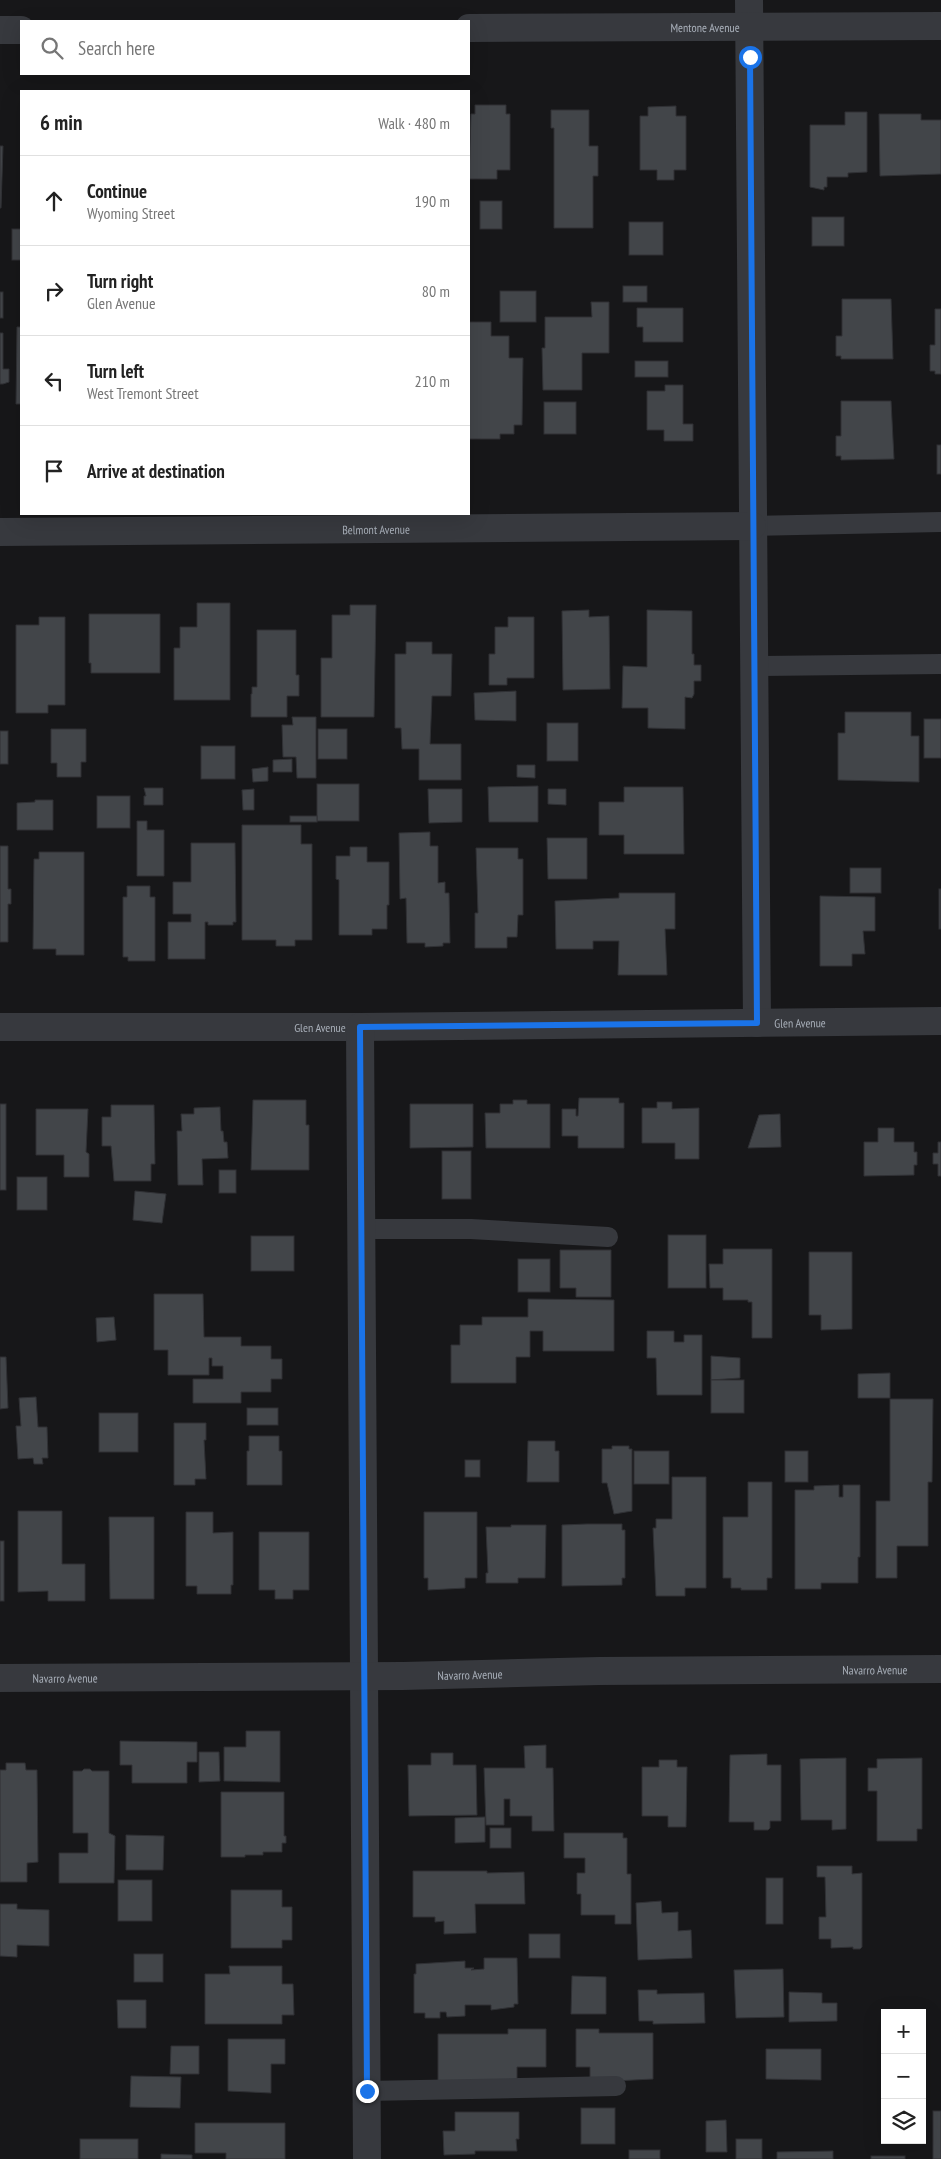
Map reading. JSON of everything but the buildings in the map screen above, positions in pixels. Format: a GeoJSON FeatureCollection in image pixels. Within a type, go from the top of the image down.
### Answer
{"type":"FeatureCollection","features":[{"type":"Feature","properties":{"kind":"street","name":"Mentone Avenue"},"geometry":{"type":"LineString","coordinates":[[470,28],[749,13],[941,26]]}},
{"type":"Feature","properties":{"kind":"street"},"geometry":{"type":"LineString","coordinates":[[749,13],[757,1023]]}},
{"type":"Feature","properties":{"kind":"street"},"geometry":{"type":"LineString","coordinates":[[0,30],[20,30]]}},
{"type":"Feature","properties":{"kind":"street","name":"Belmont Avenue"},"geometry":{"type":"LineString","coordinates":[[0,532],[752,526]]}},
{"type":"Feature","properties":{"kind":"street","name":"Glen Avenue"},"geometry":{"type":"LineString","coordinates":[[0,1027],[360,1027],[941,1021]]}},
{"type":"Feature","properties":{"kind":"street"},"geometry":{"type":"LineString","coordinates":[[360,1027],[367,2159]]}},
{"type":"Feature","properties":{"kind":"street","name":"Navarro Avenue"},"geometry":{"type":"LineString","coordinates":[[0,1678],[941,1669]]}},
{"type":"Feature","properties":{"kind":"lane"},"geometry":{"type":"LineString","coordinates":[[752,526],[941,522]]}},
{"type":"Feature","properties":{"kind":"lane"},"geometry":{"type":"LineString","coordinates":[[754,666],[941,664]]}},
{"type":"Feature","properties":{"kind":"lane"},"geometry":{"type":"LineString","coordinates":[[361,1228],[471,1228],[608,1237]]}},
{"type":"Feature","properties":{"kind":"lane"},"geometry":{"type":"LineString","coordinates":[[367,2091],[616,2086]]}},
{"type":"Feature","properties":{"kind":"route"},"geometry":{"type":"LineString","coordinates":[[367,2091],[360,1027],[757,1023],[750,57]]}}]}
